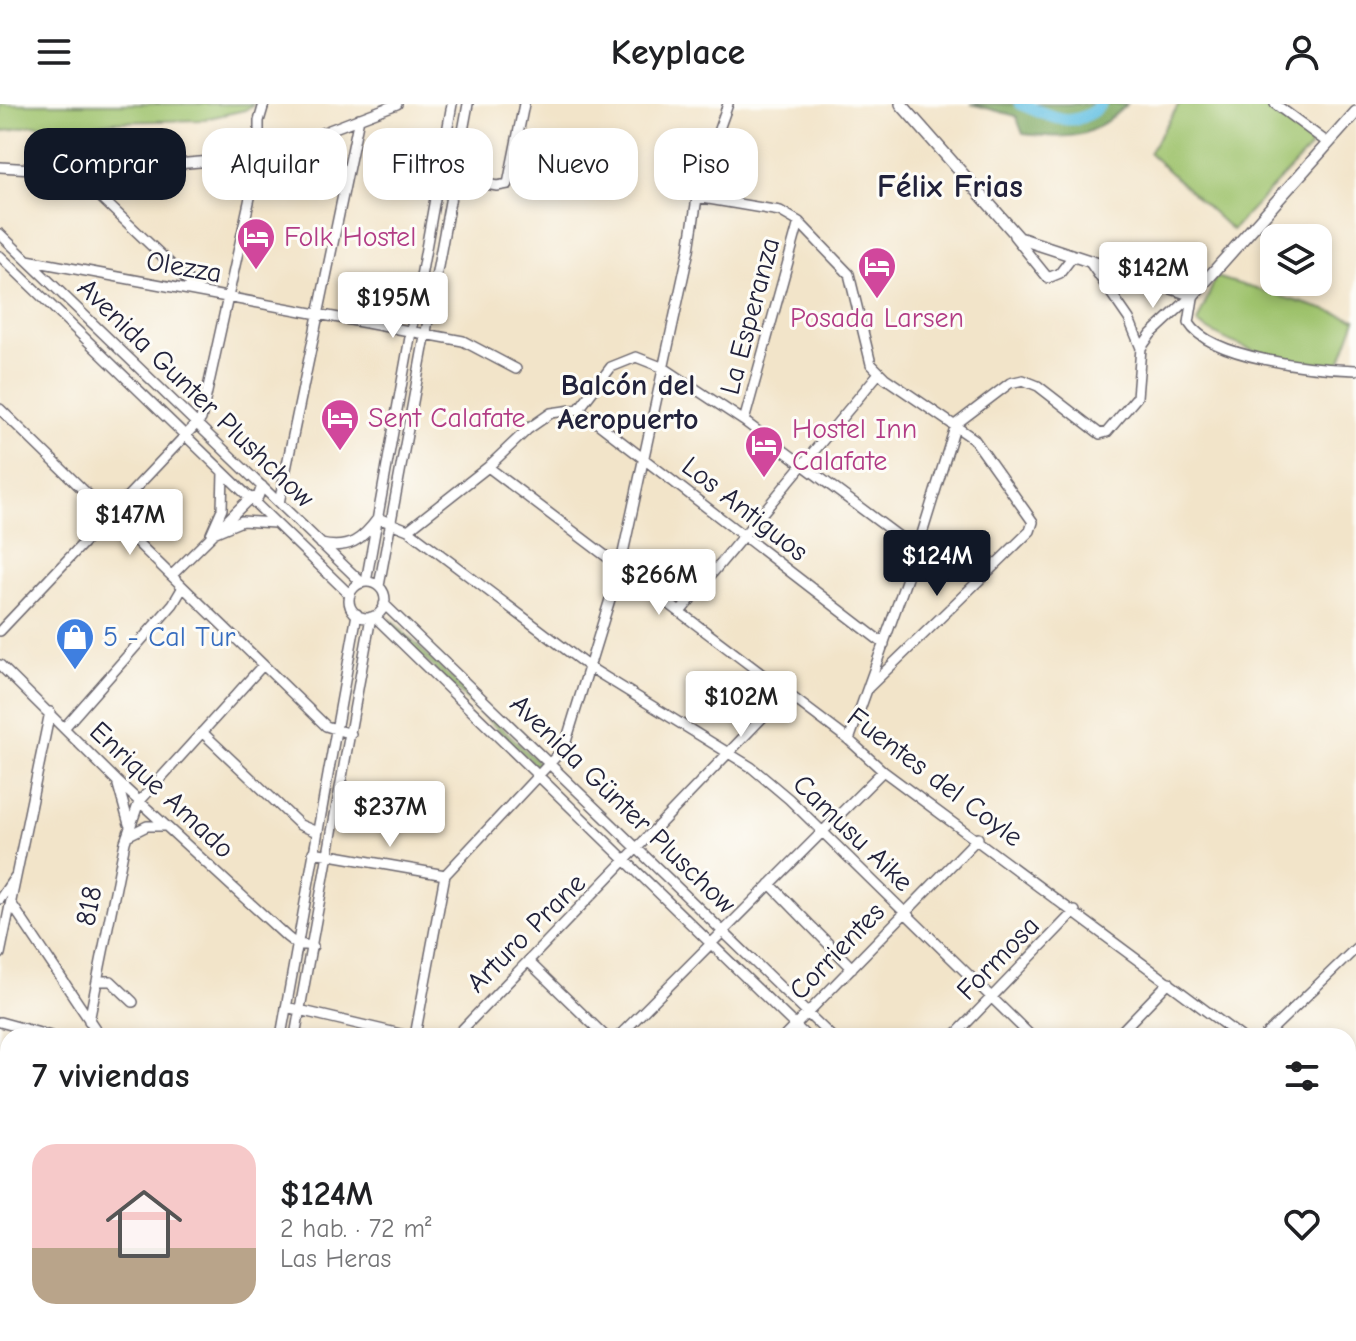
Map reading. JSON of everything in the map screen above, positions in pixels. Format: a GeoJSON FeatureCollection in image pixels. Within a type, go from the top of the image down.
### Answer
{"type":"FeatureCollection","features":[{"type":"Feature","properties":{"kind":"main road"},"geometry":{"type":"LineString","coordinates":[[901,104],[1007,227],[1025,241],[1193,295],[1356,112]]}},
{"type":"Feature","properties":{"kind":"street"},"geometry":{"type":"LineString","coordinates":[[259,128],[264,104]]}},
{"type":"Feature","properties":{"kind":"street"},"geometry":{"type":"LineString","coordinates":[[333,128],[397,104]]}},
{"type":"Feature","properties":{"kind":"street"},"geometry":{"type":"LineString","coordinates":[[372,617],[357,614],[351,606],[350,595],[364,583],[378,518],[452,104]]}},
{"type":"Feature","properties":{"kind":"street"},"geometry":{"type":"LineString","coordinates":[[463,128],[468,104]]}},
{"type":"Feature","properties":{"kind":"street"},"geometry":{"type":"LineString","coordinates":[[493,185],[508,184],[524,104]]}},
{"type":"Feature","properties":{"kind":"street"},"geometry":{"type":"LineString","coordinates":[[719,128],[728,104]]}},
{"type":"Feature","properties":{"kind":"street"},"geometry":{"type":"LineString","coordinates":[[1275,104],[1328,143]]}},
{"type":"Feature","properties":{"kind":"street"},"geometry":{"type":"LineString","coordinates":[[279,503],[359,118]]}},
{"type":"Feature","properties":{"kind":"street"},"geometry":{"type":"LineString","coordinates":[[0,167],[24,169]]}},
{"type":"Feature","properties":{"kind":"street"},"geometry":{"type":"LineString","coordinates":[[103,200],[200,292]]}},
{"type":"Feature","properties":{"kind":"street"},"geometry":{"type":"LineString","coordinates":[[0,631],[198,424],[204,412],[250,200]]}},
{"type":"Feature","properties":{"kind":"street"},"geometry":{"type":"LineString","coordinates":[[297,1028],[372,617],[384,604],[384,594],[379,586],[450,200]]}},
{"type":"Feature","properties":{"kind":"street"},"geometry":{"type":"LineString","coordinates":[[414,1028],[445,875],[551,766],[564,748],[620,567],[664,368],[696,200]]}},
{"type":"Feature","properties":{"kind":"street"},"geometry":{"type":"LineString","coordinates":[[715,200],[780,211],[799,222],[849,274],[867,356],[879,373],[956,424],[982,449],[1031,517],[1030,531],[868,688]]}},
{"type":"Feature","properties":{"kind":"street"},"geometry":{"type":"LineString","coordinates":[[433,210],[448,213]]}},
{"type":"Feature","properties":{"kind":"street","name":"La Esperanza"},"geometry":{"type":"LineString","coordinates":[[744,421],[799,222]]}},
{"type":"Feature","properties":{"kind":"street"},"geometry":{"type":"LineString","coordinates":[[1007,227],[1048,278],[1060,273],[1073,256]]}},
{"type":"Feature","properties":{"kind":"street","name":"Avenida Gunter Plushchow"},"geometry":{"type":"LineString","coordinates":[[0,234],[364,583]]}},
{"type":"Feature","properties":{"kind":"street"},"geometry":{"type":"LineString","coordinates":[[0,257],[9,243]]}},
{"type":"Feature","properties":{"kind":"street","name":"Avenida Gunter Plushchow"},"geometry":{"type":"LineString","coordinates":[[0,257],[350,595]]}},
{"type":"Feature","properties":{"kind":"street","name":"Olezza"},"geometry":{"type":"LineString","coordinates":[[27,260],[463,341],[516,369]]}},
{"type":"Feature","properties":{"kind":"street"},"geometry":{"type":"LineString","coordinates":[[849,740],[917,550],[956,424],[1015,380],[1038,386],[1100,434],[1107,432],[1137,397],[1141,348],[1129,319],[1089,261]]}},
{"type":"Feature","properties":{"kind":"street"},"geometry":{"type":"LineString","coordinates":[[1141,348],[1151,334],[1193,295]]}},
{"type":"Feature","properties":{"kind":"street"},"geometry":{"type":"LineString","coordinates":[[1193,295],[1189,323],[1203,339],[1298,368],[1356,370]]}},
{"type":"Feature","properties":{"kind":"street"},"geometry":{"type":"LineString","coordinates":[[98,351],[110,340]]}},
{"type":"Feature","properties":{"kind":"street"},"geometry":{"type":"LineString","coordinates":[[408,530],[488,467],[528,429],[551,413],[579,409],[611,367],[636,357],[664,368],[744,421],[917,550]]}},
{"type":"Feature","properties":{"kind":"street"},"geometry":{"type":"LineString","coordinates":[[680,612],[879,373]]}},
{"type":"Feature","properties":{"kind":"street"},"geometry":{"type":"LineString","coordinates":[[0,409],[263,665],[335,731],[351,734]]}},
{"type":"Feature","properties":{"kind":"street","name":"Los Antiguos"},"geometry":{"type":"LineString","coordinates":[[579,409],[884,644]]}},
{"type":"Feature","properties":{"kind":"street"},"geometry":{"type":"LineString","coordinates":[[231,480],[233,469],[243,467]]}},
{"type":"Feature","properties":{"kind":"street","name":"Fuentes del Coyle"},"geometry":{"type":"LineString","coordinates":[[488,467],[849,740],[883,771],[978,838],[1229,1028]]}},
{"type":"Feature","properties":{"kind":"street"},"geometry":{"type":"LineString","coordinates":[[211,534],[222,509],[223,472]]}},
{"type":"Feature","properties":{"kind":"street"},"geometry":{"type":"LineString","coordinates":[[172,575],[250,498],[258,497],[262,486]]}},
{"type":"Feature","properties":{"kind":"street"},"geometry":{"type":"LineString","coordinates":[[321,544],[343,547],[361,539],[378,518]]}},
{"type":"Feature","properties":{"kind":"street","name":"Camusu Aike"},"geometry":{"type":"LineString","coordinates":[[378,518],[408,530],[589,667],[730,751],[822,831],[1023,1028]]}},
{"type":"Feature","properties":{"kind":"street"},"geometry":{"type":"LineString","coordinates":[[211,534],[242,521],[277,524]]}},
{"type":"Feature","properties":{"kind":"street"},"geometry":{"type":"LineString","coordinates":[[364,583],[379,586]]}},
{"type":"Feature","properties":{"kind":"street"},"geometry":{"type":"LineString","coordinates":[[64,728],[173,604],[183,587]]}},
{"type":"Feature","properties":{"kind":"street","name":"Avenida Günter Pluschow"},"geometry":{"type":"LineString","coordinates":[[384,604],[823,1028]]}},
{"type":"Feature","properties":{"kind":"street"},"geometry":{"type":"LineString","coordinates":[[282,1028],[357,614]]}},
{"type":"Feature","properties":{"kind":"street","name":"Avenida Günter Pluschow"},"geometry":{"type":"LineString","coordinates":[[372,617],[796,1026]]}},
{"type":"Feature","properties":{"kind":"street","name":"Enrique Amado"},"geometry":{"type":"LineString","coordinates":[[0,665],[139,802],[296,944]]}},
{"type":"Feature","properties":{"kind":"street"},"geometry":{"type":"LineString","coordinates":[[139,802],[263,665]]}},
{"type":"Feature","properties":{"kind":"street","name":"Arturo Prane"},"geometry":{"type":"LineString","coordinates":[[464,1028],[786,693]]}},
{"type":"Feature","properties":{"kind":"street"},"geometry":{"type":"LineString","coordinates":[[0,954],[3,924],[11,903],[50,712]]}},
{"type":"Feature","properties":{"kind":"street"},"geometry":{"type":"LineString","coordinates":[[202,732],[300,825],[317,832]]}},
{"type":"Feature","properties":{"kind":"street"},"geometry":{"type":"LineString","coordinates":[[627,1028],[721,930],[883,771]]}},
{"type":"Feature","properties":{"kind":"street"},"geometry":{"type":"LineString","coordinates":[[117,781],[125,801],[128,833],[147,826],[166,827]]}},
{"type":"Feature","properties":{"kind":"street","name":"818"},"geometry":{"type":"LineString","coordinates":[[89,1021],[128,833],[139,802]]}},
{"type":"Feature","properties":{"kind":"street","name":"Corrientes"},"geometry":{"type":"LineString","coordinates":[[796,1026],[978,838]]}},
{"type":"Feature","properties":{"kind":"street"},"geometry":{"type":"LineString","coordinates":[[313,852],[445,875]]}},
{"type":"Feature","properties":{"kind":"street"},"geometry":{"type":"LineString","coordinates":[[1,891],[17,875]]}},
{"type":"Feature","properties":{"kind":"street"},"geometry":{"type":"LineString","coordinates":[[770,884],[852,968]]}},
{"type":"Feature","properties":{"kind":"street"},"geometry":{"type":"LineString","coordinates":[[11,903],[94,1028]]}},
{"type":"Feature","properties":{"kind":"street","name":"Formosa"},"geometry":{"type":"LineString","coordinates":[[962,1028],[1075,911]]}},
{"type":"Feature","properties":{"kind":"street"},"geometry":{"type":"LineString","coordinates":[[296,944],[313,946]]}},
{"type":"Feature","properties":{"kind":"street"},"geometry":{"type":"LineString","coordinates":[[1273,1028],[1356,948]]}},
{"type":"Feature","properties":{"kind":"street"},"geometry":{"type":"LineString","coordinates":[[528,961],[597,1028]]}},
{"type":"Feature","properties":{"kind":"street"},"geometry":{"type":"LineString","coordinates":[[97,981],[111,981],[133,1002]]}},
{"type":"Feature","properties":{"kind":"street"},"geometry":{"type":"LineString","coordinates":[[1125,1028],[1169,982]]}},
{"type":"Feature","properties":{"kind":"street"},"geometry":{"type":"LineString","coordinates":[[286,1007],[378,1028]]}},
{"type":"Feature","properties":{"kind":"street"},"geometry":{"type":"LineString","coordinates":[[0,1022],[22,1028]]}},
{"type":"Feature","properties":{"kind":"green space"},"geometry":{"type":"Polygon","coordinates":[[[0,104],[254,104],[245,110],[200,120],[113,122],[71,128],[33,125],[0,132],[0,104]]]}},
{"type":"Feature","properties":{"kind":"green space"},"geometry":{"type":"Polygon","coordinates":[[[971,104],[1127,104],[1091,131],[1055,136],[1023,134],[1016,116],[971,104]]]}},
{"type":"Feature","properties":{"kind":"green space"},"geometry":{"type":"Polygon","coordinates":[[[1179,104],[1261,104],[1310,140],[1310,148],[1232,230],[1149,153],[1179,104]]]}},
{"type":"Feature","properties":{"kind":"green space"},"geometry":{"type":"Polygon","coordinates":[[[1216,277],[1260,290],[1260,296],[1279,296],[1356,319],[1340,363],[1303,362],[1266,354],[1229,341],[1197,323],[1216,277]]]}},
{"type":"Feature","properties":{"kind":"green space"},"geometry":{"type":"Polygon","coordinates":[[[391,620],[541,765],[539,769],[387,623],[391,620]]]}},
{"type":"Feature","properties":{"kind":"waterway"},"geometry":{"type":"LineString","coordinates":[[1020,104],[1062,119],[1082,118],[1101,104]]}},
{"type":"Feature","properties":{"kind":"place","name":"Folk Hostel"},"geometry":{"type":"Point","coordinates":[256,271]}},
{"type":"Feature","properties":{"kind":"place","name":"Posada Larsen"},"geometry":{"type":"Point","coordinates":[877,300]}},
{"type":"Feature","properties":{"kind":"place","name":"Sent Calafate"},"geometry":{"type":"Point","coordinates":[340,452]}},
{"type":"Feature","properties":{"kind":"place","name":"Hostel Inn Calafate"},"geometry":{"type":"Point","coordinates":[764,479]}},
{"type":"Feature","properties":{"kind":"place","name":"5 - Cal Tur"},"geometry":{"type":"Point","coordinates":[75,671]}},
{"type":"Feature","properties":{"kind":"district","name":"Félix Frias"},"geometry":{"type":"Point","coordinates":[950,186]}},
{"type":"Feature","properties":{"kind":"district","name":"Balcón del Aeropuerto"},"geometry":{"type":"Point","coordinates":[628,402]}}]}
